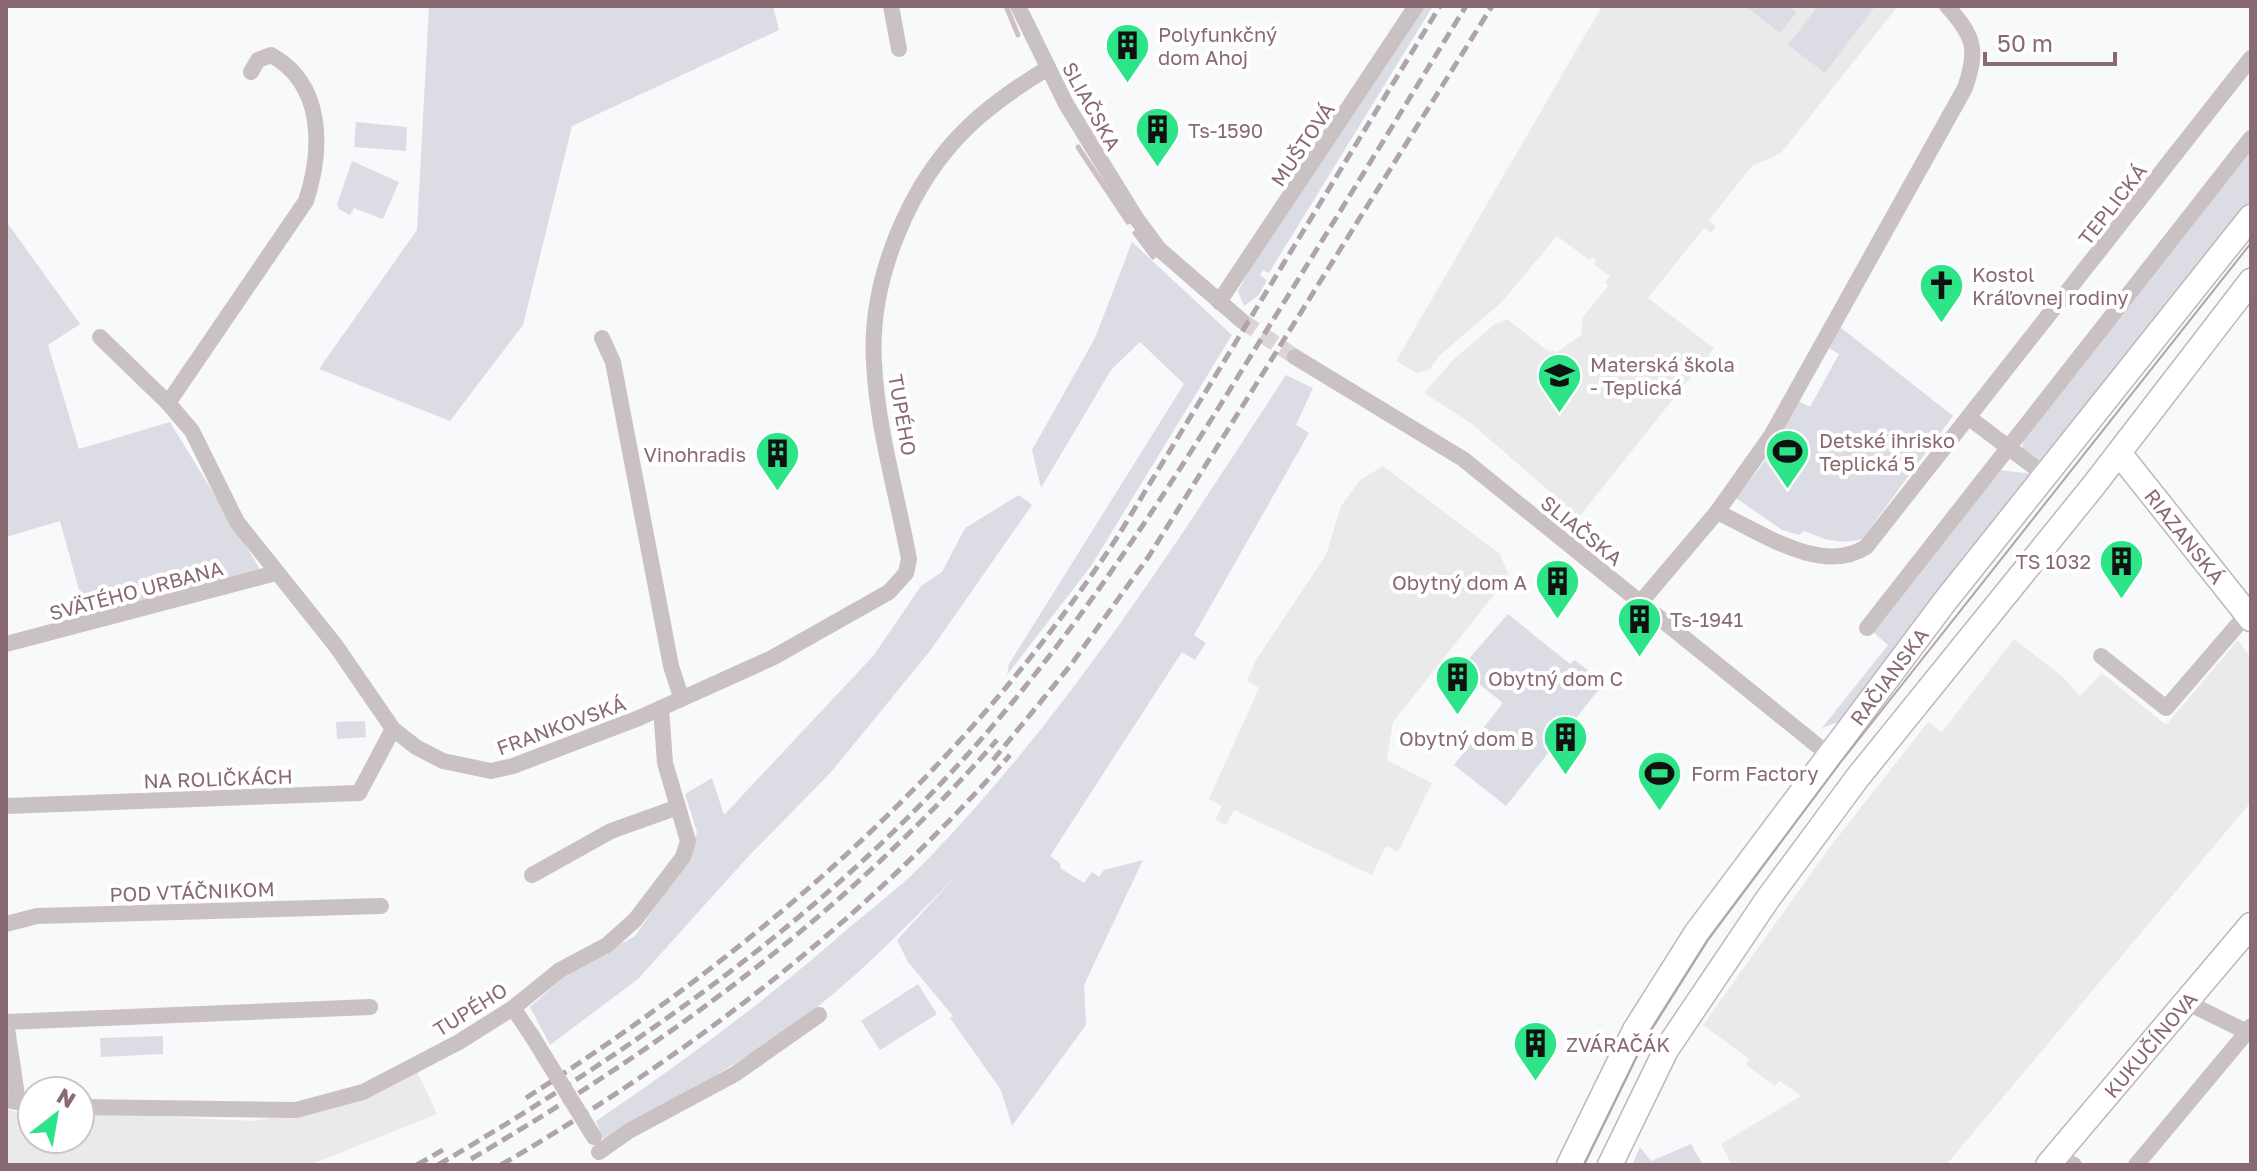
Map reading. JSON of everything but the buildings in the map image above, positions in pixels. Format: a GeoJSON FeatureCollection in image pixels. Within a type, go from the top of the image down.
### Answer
{"type":"FeatureCollection","features":[{"type":"Feature","properties":{"kind":"main road","name":"RAČIANSKA"},"geometry":{"type":"LineString","coordinates":[[1569,1165],[1623,1053],[1697,932],[1946,600],[2251,217]]}},
{"type":"Feature","properties":{"kind":"main road","name":"RAČIANSKA"},"geometry":{"type":"LineString","coordinates":[[1610,1165],[1666,1050],[1767,900],[1858,777],[2119,453],[2251,281]]}},
{"type":"Feature","properties":{"kind":"main road","name":"RIAZANSKÁ"},"geometry":{"type":"LineString","coordinates":[[2119,453],[2249,616]]}},
{"type":"Feature","properties":{"kind":"main road","name":"KUKUČÍNOVA"},"geometry":{"type":"LineString","coordinates":[[2059,1162],[2251,925]]}},
{"type":"Feature","properties":{"kind":"street"},"geometry":{"type":"LineString","coordinates":[[891,6],[899,49]]}},
{"type":"Feature","properties":{"kind":"street","name":"SLIAČSKA"},"geometry":{"type":"LineString","coordinates":[[1018,6],[1048,68],[1136,218],[1159,249],[1242,321]]}},
{"type":"Feature","properties":{"kind":"street","name":"MUŠTOVÁ"},"geometry":{"type":"LineString","coordinates":[[1219,302],[1416,6]]}},
{"type":"Feature","properties":{"kind":"street"},"geometry":{"type":"LineString","coordinates":[[1640,603],[1717,512],[1771,436],[1965,88],[1973,65],[1972,41],[1947,6]]}},
{"type":"Feature","properties":{"kind":"street"},"geometry":{"type":"LineString","coordinates":[[168,403],[306,201],[314,177],[316,111],[298,75],[271,55],[258,60],[251,72]]}},
{"type":"Feature","properties":{"kind":"street","name":"TEPLICKÁ"},"geometry":{"type":"LineString","coordinates":[[1717,512],[1815,555],[1834,559],[1854,555],[1866,547],[2251,58]]}},
{"type":"Feature","properties":{"kind":"street","name":"TUPÉHO"},"geometry":{"type":"LineString","coordinates":[[681,697],[772,658],[889,592],[906,573],[909,559],[875,371],[876,313],[883,277],[904,222],[946,150],[1003,97],[1048,68]]}},
{"type":"Feature","properties":{"kind":"street"},"geometry":{"type":"LineString","coordinates":[[1867,628],[2251,138]]}},
{"type":"Feature","properties":{"kind":"street","name":"FRANKOVSKÁ"},"geometry":{"type":"LineString","coordinates":[[100,337],[168,403],[192,431],[237,522],[369,690],[393,729],[416,747],[443,761],[491,771],[513,766],[661,708],[681,697]]}},
{"type":"Feature","properties":{"kind":"street"},"geometry":{"type":"LineString","coordinates":[[602,338],[613,362],[671,666],[681,697]]}},
{"type":"Feature","properties":{"kind":"street","name":"SLIAČSKA"},"geometry":{"type":"LineString","coordinates":[[1295,357],[1463,459],[1829,755]]}},
{"type":"Feature","properties":{"kind":"street"},"geometry":{"type":"LineString","coordinates":[[1976,423],[2037,469]]}},
{"type":"Feature","properties":{"kind":"street","name":"SVÄTÉHO URBANA"},"geometry":{"type":"LineString","coordinates":[[6,644],[276,573]]}},
{"type":"Feature","properties":{"kind":"street"},"geometry":{"type":"LineString","coordinates":[[2101,656],[2166,708],[2249,616]]}},
{"type":"Feature","properties":{"kind":"street","name":"TUPÉHO"},"geometry":{"type":"LineString","coordinates":[[96,1107],[296,1110],[363,1092],[513,1008],[560,970],[607,945],[635,920],[683,857],[688,841],[665,763],[661,708]]}},
{"type":"Feature","properties":{"kind":"street","name":"NA ROLIČKÁCH"},"geometry":{"type":"LineString","coordinates":[[6,806],[359,793],[393,729]]}},
{"type":"Feature","properties":{"kind":"street"},"geometry":{"type":"LineString","coordinates":[[532,875],[611,831],[678,807]]}},
{"type":"Feature","properties":{"kind":"street","name":"POD VTÁČNIKOM"},"geometry":{"type":"LineString","coordinates":[[6,924],[37,916],[381,906]]}},
{"type":"Feature","properties":{"kind":"street"},"geometry":{"type":"LineString","coordinates":[[2136,1165],[2249,1029],[2186,1002]]}},
{"type":"Feature","properties":{"kind":"street"},"geometry":{"type":"LineString","coordinates":[[16,1084],[6,1022],[370,1007]]}},
{"type":"Feature","properties":{"kind":"street"},"geometry":{"type":"LineString","coordinates":[[513,1008],[597,1151],[735,1074],[819,1015]]}},
{"type":"Feature","properties":{"kind":"shaded area"},"geometry":{"type":"Polygon","coordinates":[[[429,6],[773,6],[779,30],[572,126],[523,325],[450,421],[319,369],[417,230],[429,6]]]}},
{"type":"Feature","properties":{"kind":"shaded area"},"geometry":{"type":"Polygon","coordinates":[[[1422,6],[1433,6],[1269,273],[1263,270],[1260,275],[1267,280],[1259,295],[1244,306],[1238,291],[1249,271],[1422,6]]]}},
{"type":"Feature","properties":{"kind":"shaded area"},"geometry":{"type":"Polygon","coordinates":[[[1602,6],[1898,6],[1781,153],[1752,166],[1709,220],[1716,227],[1711,233],[1704,228],[1648,298],[1714,348],[1579,517],[1472,424],[1424,393],[1453,360],[1495,324],[1507,319],[1548,351],[1557,352],[1581,335],[1583,317],[1608,286],[1605,283],[1610,276],[1594,264],[1596,260],[1592,257],[1589,260],[1557,236],[1502,302],[1440,355],[1429,370],[1417,373],[1396,361],[1602,6]]]}},
{"type":"Feature","properties":{"kind":"shaded area"},"geometry":{"type":"Polygon","coordinates":[[[1745,6],[1789,6],[1797,12],[1780,33],[1745,6]]]}},
{"type":"Feature","properties":{"kind":"shaded area"},"geometry":{"type":"Polygon","coordinates":[[[1818,6],[1874,8],[1825,73],[1788,45],[1818,6]]]}},
{"type":"Feature","properties":{"kind":"shaded area"},"geometry":{"type":"Polygon","coordinates":[[[356,122],[407,127],[406,151],[354,147],[356,122]]]}},
{"type":"Feature","properties":{"kind":"shaded area"},"geometry":{"type":"Polygon","coordinates":[[[2251,148],[2251,201],[2041,465],[2022,449],[2023,441],[2251,148]]]}},
{"type":"Feature","properties":{"kind":"shaded area"},"geometry":{"type":"Polygon","coordinates":[[[352,161],[399,182],[383,219],[354,208],[350,215],[339,209],[337,205],[352,161]]]}},
{"type":"Feature","properties":{"kind":"shaded area"},"geometry":{"type":"Polygon","coordinates":[[[6,221],[80,324],[48,345],[79,449],[170,422],[260,569],[86,615],[60,521],[6,537],[6,221]]]}},
{"type":"Feature","properties":{"kind":"shaded area"},"geometry":{"type":"Polygon","coordinates":[[[1132,242],[1232,335],[1091,566],[1007,675],[1009,664],[1184,384],[1140,342],[1111,370],[1041,488],[1032,450],[1095,338],[1132,242]]]}},
{"type":"Feature","properties":{"kind":"shaded area"},"geometry":{"type":"Polygon","coordinates":[[[1840,327],[1953,416],[1862,539],[1846,542],[1804,531],[1799,535],[1782,530],[1736,498],[1782,439],[1779,435],[1798,401],[1810,407],[1839,354],[1827,347],[1840,327]]]}},
{"type":"Feature","properties":{"kind":"shaded area"},"geometry":{"type":"Polygon","coordinates":[[[1286,375],[1313,388],[1296,425],[1309,433],[1194,635],[1206,643],[1195,660],[1182,652],[1050,856],[1061,864],[1060,868],[1084,883],[1092,872],[1099,877],[1104,870],[1143,860],[1084,985],[1086,1025],[1012,1126],[1001,1090],[950,1018],[953,1016],[908,962],[897,940],[956,876],[888,944],[792,1026],[713,1077],[603,1139],[596,1121],[694,1052],[789,979],[909,878],[978,804],[1074,687],[1118,626],[1286,375]]]}},
{"type":"Feature","properties":{"kind":"shaded area"},"geometry":{"type":"Polygon","coordinates":[[[1383,466],[1500,554],[1509,576],[1393,722],[1387,760],[1432,783],[1398,852],[1386,846],[1372,875],[1234,810],[1226,825],[1215,820],[1222,806],[1209,799],[1259,688],[1247,681],[1256,660],[1326,555],[1341,506],[1360,480],[1383,466]]]}},
{"type":"Feature","properties":{"kind":"shaded area"},"geometry":{"type":"Polygon","coordinates":[[[1998,470],[2034,474],[1844,720],[1822,728],[1888,645],[1872,631],[1998,470]]]}},
{"type":"Feature","properties":{"kind":"shaded area"},"geometry":{"type":"Polygon","coordinates":[[[1019,495],[1032,505],[930,651],[832,771],[746,859],[638,979],[550,1045],[530,1007],[564,977],[635,936],[689,858],[697,832],[685,794],[712,778],[724,815],[874,655],[921,586],[942,572],[965,528],[1019,495]]]}},
{"type":"Feature","properties":{"kind":"shaded area"},"geometry":{"type":"Polygon","coordinates":[[[1508,614],[1570,664],[1575,660],[1604,683],[1506,806],[1454,765],[1503,703],[1460,669],[1508,614]]]}},
{"type":"Feature","properties":{"kind":"shaded area"},"geometry":{"type":"Polygon","coordinates":[[[2014,639],[2062,676],[2080,696],[2102,673],[2166,725],[2238,640],[2251,658],[2251,802],[1946,1165],[1732,1165],[1721,1144],[1801,1096],[1780,1081],[1775,1086],[1746,1065],[1749,1059],[1703,1025],[1830,847],[1928,722],[1942,732],[2014,639]]]}},
{"type":"Feature","properties":{"kind":"shaded area"},"geometry":{"type":"Polygon","coordinates":[[[365,721],[366,737],[337,739],[336,722],[365,721]]]}},
{"type":"Feature","properties":{"kind":"shaded area"},"geometry":{"type":"Polygon","coordinates":[[[918,984],[937,1014],[880,1050],[861,1021],[918,984]]]}},
{"type":"Feature","properties":{"kind":"shaded area"},"geometry":{"type":"Polygon","coordinates":[[[163,1036],[163,1054],[101,1057],[100,1038],[163,1036]]]}},
{"type":"Feature","properties":{"kind":"shaded area"},"geometry":{"type":"Polygon","coordinates":[[[417,1071],[437,1114],[310,1165],[6,1165],[6,1109],[16,1112],[16,1155],[96,1155],[96,1115],[252,1121],[327,1109],[417,1071]]]}},
{"type":"Feature","properties":{"kind":"shaded area"},"geometry":{"type":"Polygon","coordinates":[[[1691,1144],[1703,1165],[1632,1165],[1640,1147],[1651,1161],[1691,1144]]]}},
{"type":"Feature","properties":{"kind":"waterway"},"geometry":{"type":"LineString","coordinates":[[1006,6],[1018,35]]}},
{"type":"Feature","properties":{"kind":"waterway"},"geometry":{"type":"LineString","coordinates":[[1078,147],[1128,222]]}},
{"type":"Feature","properties":{"kind":"waterway"},"geometry":{"type":"LineString","coordinates":[[1135,233],[1153,257]]}},
{"type":"Feature","properties":{"kind":"tunnel"},"geometry":{"type":"LineString","coordinates":[[1242,321],[1295,357]]}},
{"type":"Feature","properties":{"kind":"tram line"},"geometry":{"type":"LineString","coordinates":[[1584,1165],[1645,1040],[1708,940],[1840,763],[2251,243]]}},
{"type":"Feature","properties":{"kind":"railway"},"geometry":{"type":"LineString","coordinates":[[526,1098],[613,1040],[776,916],[852,849],[925,778],[993,702],[1058,622],[1118,536],[1440,6]]}},
{"type":"Feature","properties":{"kind":"railway"},"geometry":{"type":"LineString","coordinates":[[438,1165],[507,1124],[641,1036],[769,941],[890,836],[990,729],[1072,625],[1148,517],[1466,6]]}},
{"type":"Feature","properties":{"kind":"railway"},"geometry":{"type":"LineString","coordinates":[[993,760],[1070,666],[1149,556],[1492,6]]}},
{"type":"Feature","properties":{"kind":"railway"},"geometry":{"type":"LineString","coordinates":[[471,1159],[616,1069],[751,971],[816,919],[878,863],[997,740]]}},
{"type":"Feature","properties":{"kind":"railway"},"geometry":{"type":"LineString","coordinates":[[501,1165],[640,1077],[772,981],[895,874],[1010,755]]}},
{"type":"Feature","properties":{"kind":"railway"},"geometry":{"type":"LineString","coordinates":[[417,1165],[448,1147]]}},
{"type":"Feature","properties":{"kind":"place","name":"Polyfunkčný dom Ahoj"},"geometry":{"type":"Point","coordinates":[1127,85]}},
{"type":"Feature","properties":{"kind":"place","name":"Ts-1590"},"geometry":{"type":"Point","coordinates":[1157,169]}},
{"type":"Feature","properties":{"kind":"place","name":"Kostol Kráľovnej rodiny"},"geometry":{"type":"Point","coordinates":[1941,325]}},
{"type":"Feature","properties":{"kind":"place","name":"Materská škola - Teplická"},"geometry":{"type":"Point","coordinates":[1559,414]}},
{"type":"Feature","properties":{"kind":"place","name":"Detské ihrisko Teplická 5"},"geometry":{"type":"Point","coordinates":[1788,490]}},
{"type":"Feature","properties":{"kind":"place","name":"Vinohradis"},"geometry":{"type":"Point","coordinates":[777,493]}},
{"type":"Feature","properties":{"kind":"place","name":"TS 1032"},"geometry":{"type":"Point","coordinates":[2122,600]}},
{"type":"Feature","properties":{"kind":"place","name":"Obytný dom A"},"geometry":{"type":"Point","coordinates":[1558,621]}},
{"type":"Feature","properties":{"kind":"place","name":"Ts-1941"},"geometry":{"type":"Point","coordinates":[1639,658]}},
{"type":"Feature","properties":{"kind":"place","name":"Obytný dom C"},"geometry":{"type":"Point","coordinates":[1457,717]}},
{"type":"Feature","properties":{"kind":"place","name":"Obytný dom B"},"geometry":{"type":"Point","coordinates":[1565,777]}},
{"type":"Feature","properties":{"kind":"place","name":"Form Factory"},"geometry":{"type":"Point","coordinates":[1660,812]}},
{"type":"Feature","properties":{"kind":"place","name":"ZVÁRAČÁK"},"geometry":{"type":"Point","coordinates":[1535,1083]}}]}
